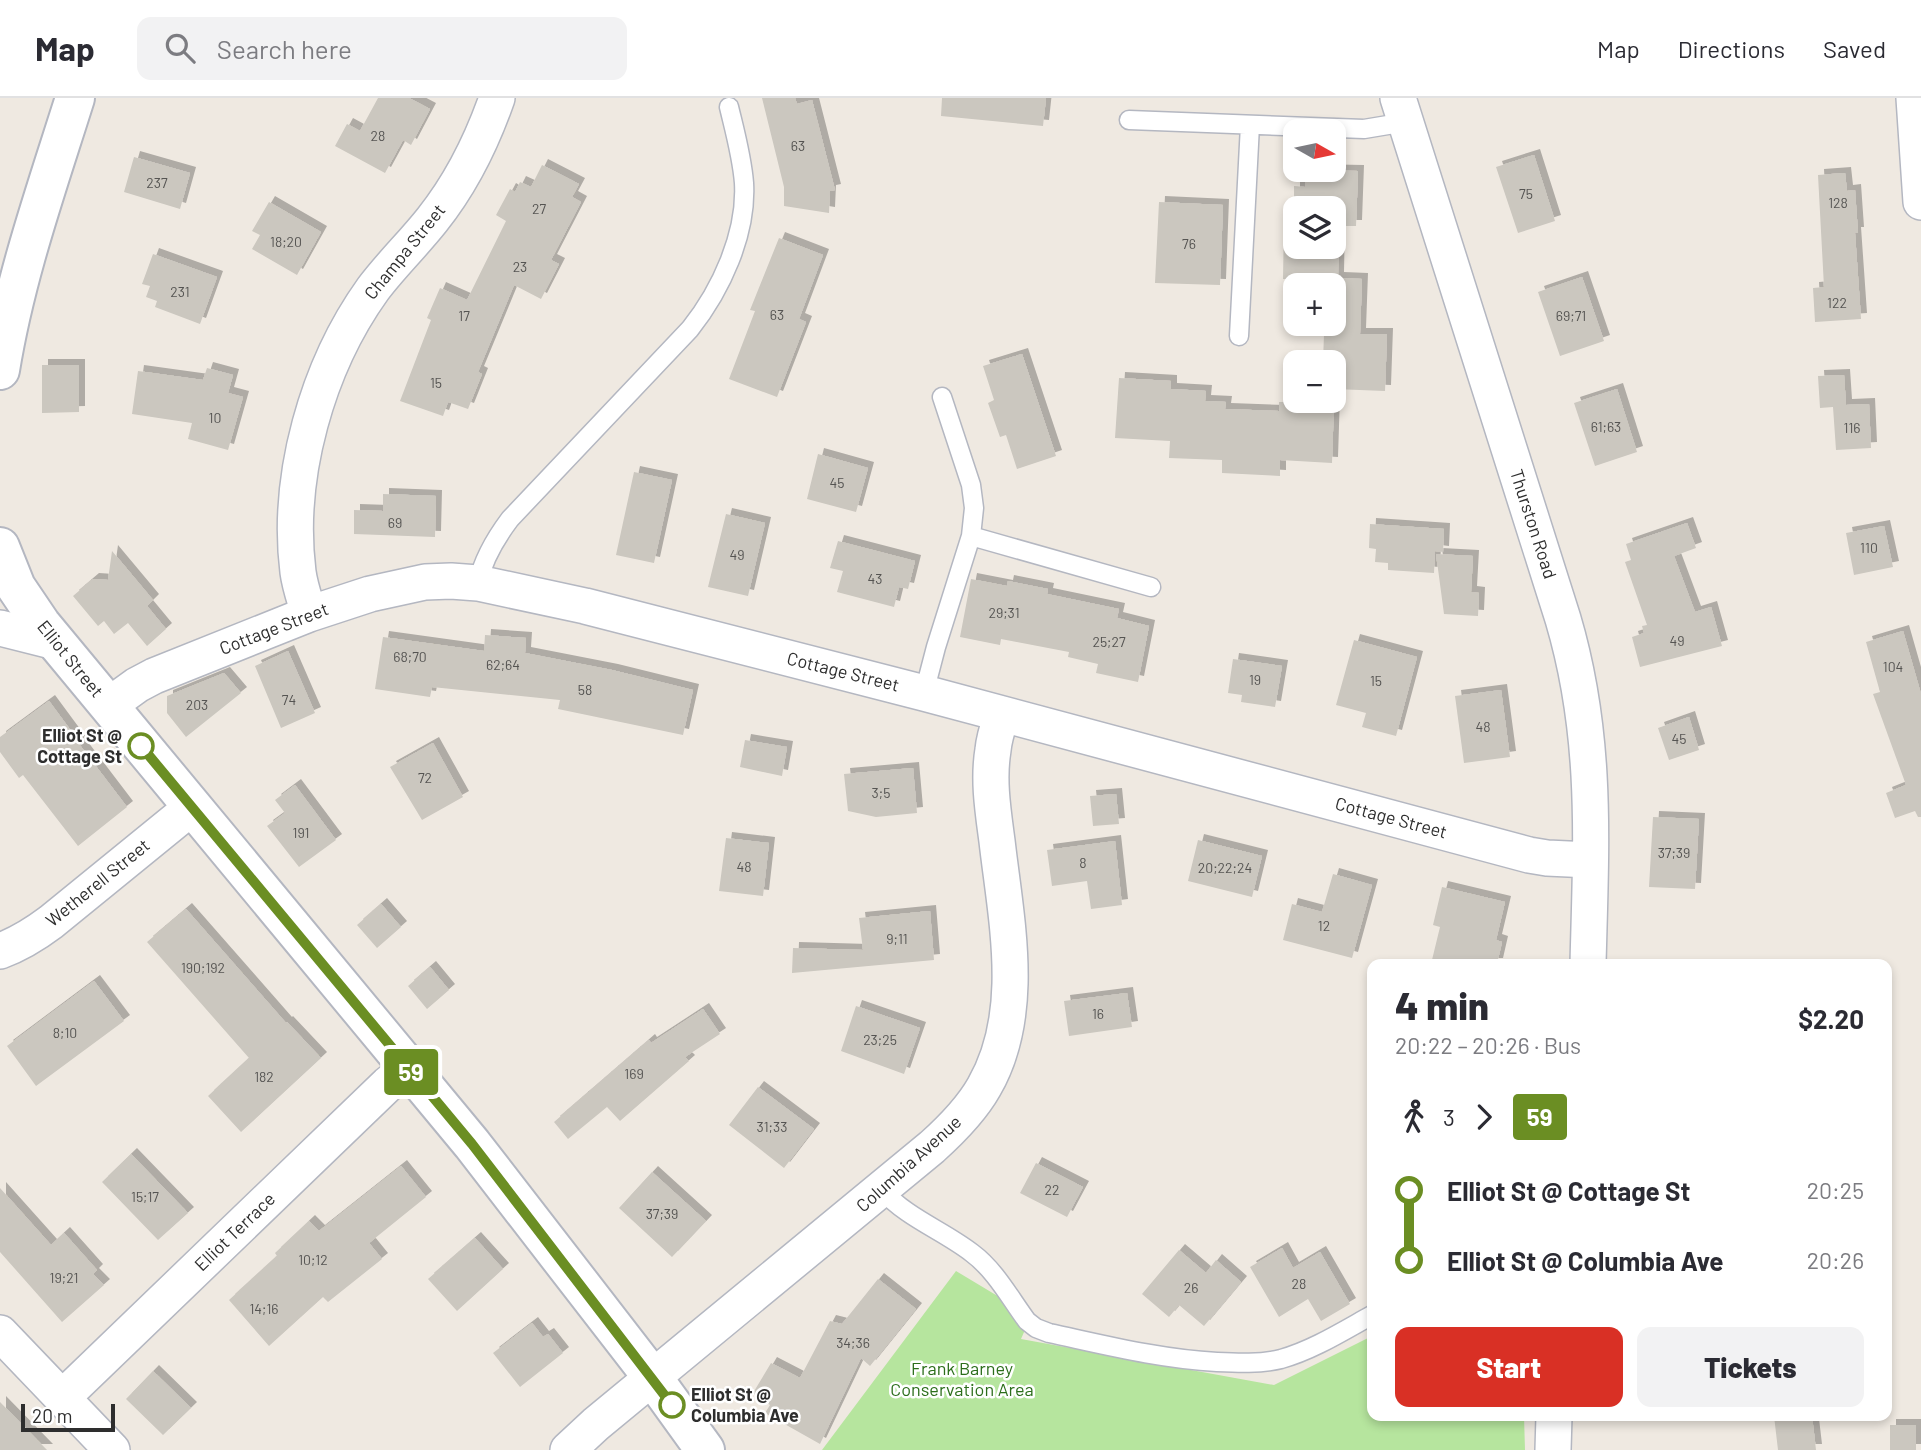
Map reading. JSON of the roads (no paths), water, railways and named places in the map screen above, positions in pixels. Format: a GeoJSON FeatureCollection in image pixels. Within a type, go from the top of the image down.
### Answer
{"type":"FeatureCollection","features":[{"type":"Feature","properties":{"kind":"street"},"geometry":{"type":"LineString","coordinates":[[0,370],[24,264],[75,98]]}},
{"type":"Feature","properties":{"kind":"street","name":"Champa Street"},"geometry":{"type":"LineString","coordinates":[[309,614],[302,592],[298,564],[296,533],[299,479],[307,435],[324,381],[348,330],[373,289],[432,220],[451,193],[481,136],[497,98]]}},
{"type":"Feature","properties":{"kind":"street"},"geometry":{"type":"LineString","coordinates":[[1915,98],[1921,202]]}},
{"type":"Feature","properties":{"kind":"street","name":"Thurston Road"},"geometry":{"type":"LineString","coordinates":[[1402,110],[1573,654],[1581,690],[1588,748],[1591,821],[1588,959]]}},
{"type":"Feature","properties":{"kind":"street","name":"Elliot Street"},"geometry":{"type":"LineString","coordinates":[[0,547],[16,587],[41,624],[472,1144],[653,1378],[705,1450]]}},
{"type":"Feature","properties":{"kind":"street","name":"Cottage Street"},"geometry":{"type":"LineString","coordinates":[[108,706],[154,676],[309,614],[406,585],[451,581],[478,583],[585,606],[924,693],[1529,855],[1590,860]]}},
{"type":"Feature","properties":{"kind":"street"},"geometry":{"type":"LineString","coordinates":[[0,628],[56,642]]}},
{"type":"Feature","properties":{"kind":"street","name":"Columbia Avenue"},"geometry":{"type":"LineString","coordinates":[[568,1450],[932,1147],[970,1108],[985,1086],[1002,1040],[1010,992],[1010,966],[991,792],[992,751],[1002,714]]}},
{"type":"Feature","properties":{"kind":"street","name":"Wetherell Street"},"geometry":{"type":"LineString","coordinates":[[0,951],[32,936],[51,922],[191,808]]}},
{"type":"Feature","properties":{"kind":"street","name":"Elliot Terrace"},"geometry":{"type":"LineString","coordinates":[[62,1398],[408,1068]]}},
{"type":"Feature","properties":{"kind":"street"},"geometry":{"type":"LineString","coordinates":[[0,1333],[111,1450]]}},
{"type":"Feature","properties":{"kind":"street"},"geometry":{"type":"LineString","coordinates":[[1553,1450],[1554,1421]]}},
{"type":"Feature","properties":{"kind":"lane"},"geometry":{"type":"LineString","coordinates":[[478,583],[487,554],[510,519],[690,329],[712,298],[736,241],[744,202],[741,161],[729,107]]}},
{"type":"Feature","properties":{"kind":"lane"},"geometry":{"type":"LineString","coordinates":[[1129,120],[1364,129],[1388,126],[1402,110]]}},
{"type":"Feature","properties":{"kind":"lane"},"geometry":{"type":"LineString","coordinates":[[1239,335],[1250,125]]}},
{"type":"Feature","properties":{"kind":"lane"},"geometry":{"type":"LineString","coordinates":[[924,693],[971,536],[974,508],[971,485],[942,397]]}},
{"type":"Feature","properties":{"kind":"lane"},"geometry":{"type":"LineString","coordinates":[[971,536],[1150,587]]}},
{"type":"Feature","properties":{"kind":"lane"},"geometry":{"type":"LineString","coordinates":[[882,1190],[911,1215],[973,1253],[986,1265],[1027,1321],[1049,1333],[1168,1357],[1255,1363],[1280,1359],[1299,1352],[1367,1318]]}},
{"type":"Feature","properties":{"kind":"place","name":"Elliot St @ Cottage St"},"geometry":{"type":"Point","coordinates":[141,746]}},
{"type":"Feature","properties":{"kind":"place","name":"Elliot St @ Columbia Ave"},"geometry":{"type":"Point","coordinates":[672,1405]}},
{"type":"Feature","properties":{"kind":"park label","name":"Frank Barney Conservation Area"},"geometry":{"type":"Point","coordinates":[962,1379]}}]}
